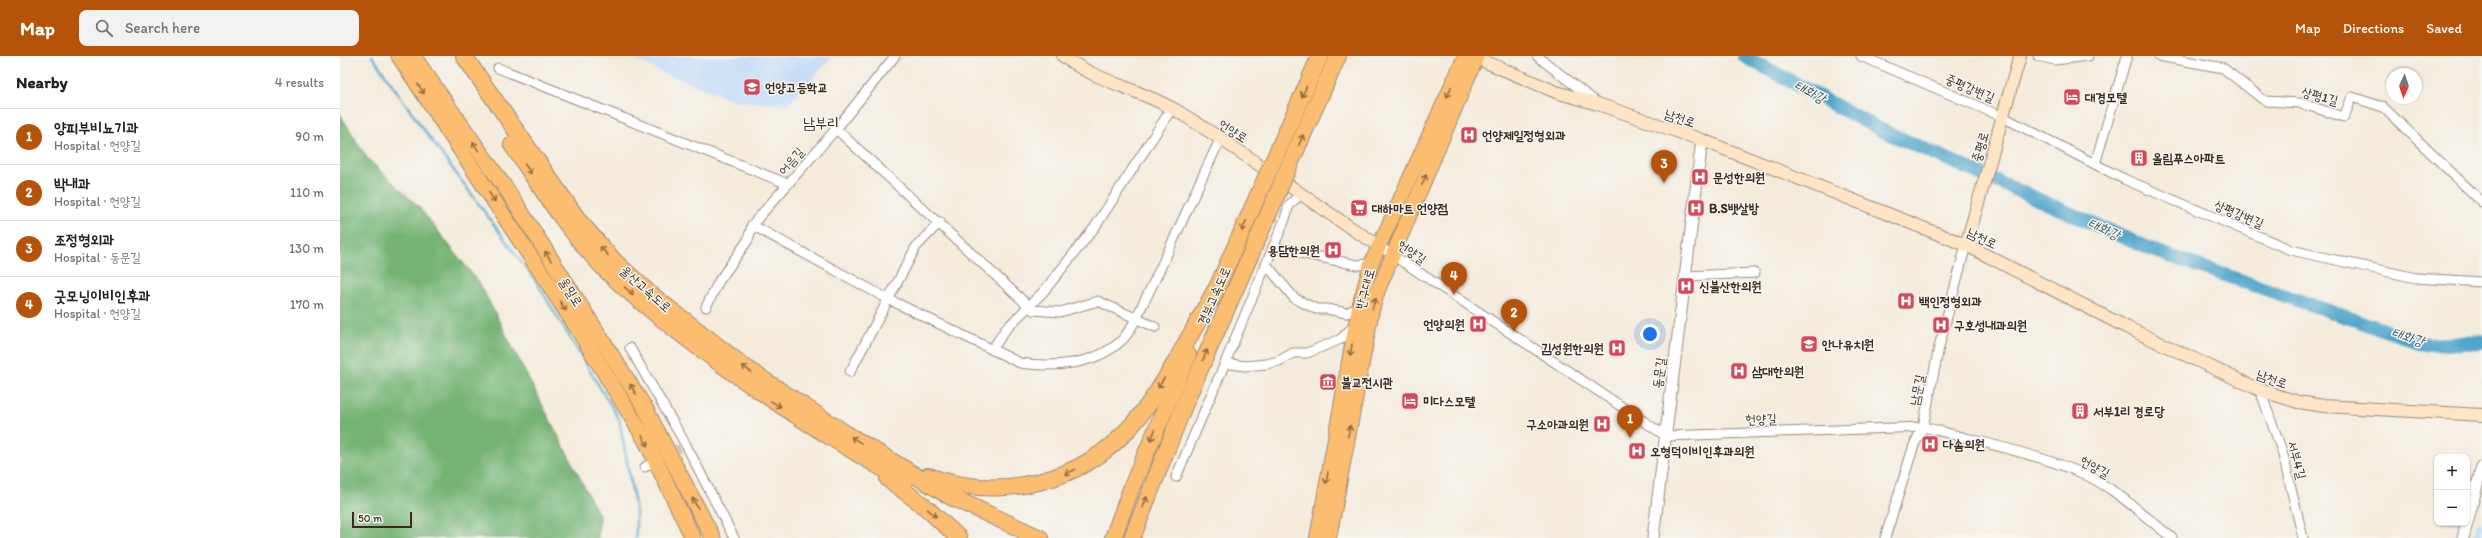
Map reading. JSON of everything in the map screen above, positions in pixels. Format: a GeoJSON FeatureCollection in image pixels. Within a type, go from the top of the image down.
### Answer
{"type":"FeatureCollection","features":[{"type":"Feature","properties":{"kind":"highway","name":"울밀로"},"geometry":{"type":"LineString","coordinates":[[399,56],[576,326],[645,439],[692,538]]}},
{"type":"Feature","properties":{"kind":"highway","name":"울밀로"},"geometry":{"type":"LineString","coordinates":[[413,56],[513,199],[645,408],[713,538]]}},
{"type":"Feature","properties":{"kind":"highway","name":"울산고속도로"},"geometry":{"type":"LineString","coordinates":[[451,56],[549,200],[600,265],[638,299],[715,361],[769,399],[846,446]]}},
{"type":"Feature","properties":{"kind":"highway","name":"울산고속도로"},"geometry":{"type":"LineString","coordinates":[[464,56],[578,221],[614,262],[648,292],[750,371],[890,460]]}},
{"type":"Feature","properties":{"kind":"highway","name":"경부고속도로"},"geometry":{"type":"LineString","coordinates":[[1113,538],[1133,484],[1216,289],[1320,56]]}},
{"type":"Feature","properties":{"kind":"highway","name":"경부고속도로"},"geometry":{"type":"LineString","coordinates":[[1132,538],[1184,403],[1338,56]]}},
{"type":"Feature","properties":{"kind":"highway"},"geometry":{"type":"LineString","coordinates":[[890,460],[938,480],[979,487],[1028,485],[1057,477],[1078,468],[1115,443],[1152,400],[1216,289]]}},
{"type":"Feature","properties":{"kind":"highway"},"geometry":{"type":"LineString","coordinates":[[846,446],[923,505],[960,538]]}},
{"type":"Feature","properties":{"kind":"highway"},"geometry":{"type":"LineString","coordinates":[[846,446],[944,504],[1017,538]]}},
{"type":"Feature","properties":{"kind":"highway"},"geometry":{"type":"LineString","coordinates":[[890,460],[966,505],[1040,538]]}},
{"type":"Feature","properties":{"kind":"main road","name":"언양로"},"geometry":{"type":"LineString","coordinates":[[1063,56],[1094,77],[1132,89],[1172,108],[1379,246]]}},
{"type":"Feature","properties":{"kind":"main road","name":"남천로"},"geometry":{"type":"LineString","coordinates":[[1472,56],[1556,92],[1598,104],[1702,140],[1966,245],[2126,327],[2260,390],[2298,402],[2324,406],[2482,415]]}},
{"type":"Feature","properties":{"kind":"main road","name":"반구대로"},"geometry":{"type":"LineString","coordinates":[[1317,538],[1359,307],[1371,264],[1472,56]]}},
{"type":"Feature","properties":{"kind":"main road","name":"반구대로"},"geometry":{"type":"LineString","coordinates":[[1329,538],[1372,310],[1392,254],[1472,56]]}},
{"type":"Feature","properties":{"kind":"main road","name":"중평로"},"geometry":{"type":"LineString","coordinates":[[1966,245],[2020,56]]}},
{"type":"Feature","properties":{"kind":"street","name":"어음길"},"geometry":{"type":"LineString","coordinates":[[752,225],[836,129],[895,56]]}},
{"type":"Feature","properties":{"kind":"street"},"geometry":{"type":"LineString","coordinates":[[1537,56],[1598,104]]}},
{"type":"Feature","properties":{"kind":"street","name":"중평강변길"},"geometry":{"type":"LineString","coordinates":[[1861,56],[2002,121]]}},
{"type":"Feature","properties":{"kind":"street"},"geometry":{"type":"LineString","coordinates":[[2038,56],[2055,60],[2088,56]]}},
{"type":"Feature","properties":{"kind":"street"},"geometry":{"type":"LineString","coordinates":[[2095,164],[2127,56]]}},
{"type":"Feature","properties":{"kind":"street","name":"상평1길"},"geometry":{"type":"LineString","coordinates":[[2159,56],[2223,68],[2265,101],[2300,103],[2344,117],[2352,97],[2383,107],[2482,202]]}},
{"type":"Feature","properties":{"kind":"street"},"geometry":{"type":"LineString","coordinates":[[498,68],[788,184]]}},
{"type":"Feature","properties":{"kind":"street"},"geometry":{"type":"LineString","coordinates":[[992,350],[1005,330],[1044,291],[1095,227],[1172,108]]}},
{"type":"Feature","properties":{"kind":"street","name":"상평강변길"},"geometry":{"type":"LineString","coordinates":[[2002,121],[2124,179],[2291,250],[2416,278],[2482,282]]}},
{"type":"Feature","properties":{"kind":"street"},"geometry":{"type":"LineString","coordinates":[[836,129],[940,222],[1028,307],[1033,310],[1060,312],[1098,302],[1155,327]]}},
{"type":"Feature","properties":{"kind":"street"},"geometry":{"type":"LineString","coordinates":[[706,307],[719,281],[748,240],[752,225],[888,299],[1020,363],[1037,366],[1078,363],[1116,345],[1122,340],[1135,319],[1220,140]]}},
{"type":"Feature","properties":{"kind":"street","name":"동문길"},"geometry":{"type":"LineString","coordinates":[[1653,538],[1702,140]]}},
{"type":"Feature","properties":{"kind":"street"},"geometry":{"type":"LineString","coordinates":[[1176,477],[1274,246],[1289,205],[1301,194]]}},
{"type":"Feature","properties":{"kind":"street"},"geometry":{"type":"LineString","coordinates":[[850,372],[916,247],[940,222]]}},
{"type":"Feature","properties":{"kind":"street","name":"남문길"},"geometry":{"type":"LineString","coordinates":[[1886,538],[1914,445],[1923,427],[1939,347],[1966,245]]}},
{"type":"Feature","properties":{"kind":"street"},"geometry":{"type":"LineString","coordinates":[[1274,246],[1357,265],[1371,264]]}},
{"type":"Feature","properties":{"kind":"street","name":"헌양길"},"geometry":{"type":"LineString","coordinates":[[1379,246],[1666,436],[1923,427],[2036,456],[2077,471],[2114,493],[2172,538]]}},
{"type":"Feature","properties":{"kind":"street"},"geometry":{"type":"LineString","coordinates":[[1266,264],[1294,298],[1316,310],[1327,309],[1346,313],[1359,307]]}},
{"type":"Feature","properties":{"kind":"street"},"geometry":{"type":"LineString","coordinates":[[1685,276],[1756,273]]}},
{"type":"Feature","properties":{"kind":"street"},"geometry":{"type":"LineString","coordinates":[[1225,363],[1245,366],[1266,364],[1279,361],[1293,353],[1307,353],[1341,339],[1356,324]]}},
{"type":"Feature","properties":{"kind":"street"},"geometry":{"type":"LineString","coordinates":[[630,348],[734,538]]}},
{"type":"Feature","properties":{"kind":"street","name":"서부4길"},"geometry":{"type":"LineString","coordinates":[[2260,390],[2282,451],[2303,538]]}},
{"type":"Feature","properties":{"kind":"street"},"geometry":{"type":"LineString","coordinates":[[645,467],[653,462]]}},
{"type":"Feature","properties":{"kind":"street"},"geometry":{"type":"LineString","coordinates":[[2463,538],[2482,468]]}},
{"type":"Feature","properties":{"kind":"shaded area","name":"언양고등학교"},"geometry":{"type":"Polygon","coordinates":[[[628,56],[833,56],[788,105],[736,101],[663,73],[628,56]]]}},
{"type":"Feature","properties":{"kind":"shaded area"},"geometry":{"type":"Polygon","coordinates":[[[2482,522],[2482,538],[2473,538],[2477,523],[2482,522]]]}},
{"type":"Feature","properties":{"kind":"green space"},"geometry":{"type":"Polygon","coordinates":[[[340,114],[367,158],[418,206],[480,284],[599,515],[598,538],[340,538],[340,114]]]}},
{"type":"Feature","properties":{"kind":"waterway"},"geometry":{"type":"LineString","coordinates":[[372,56],[424,130],[537,283],[619,419],[636,511],[636,538]]}},
{"type":"Feature","properties":{"kind":"waterway","name":"태화강"},"geometry":{"type":"LineString","coordinates":[[1744,56],[1881,130],[2155,251],[2428,345],[2482,342]]}},
{"type":"Feature","properties":{"kind":"tunnel"},"geometry":{"type":"LineString","coordinates":[[653,462],[680,448]]}},
{"type":"Feature","properties":{"kind":"place","name":"언양고등학교"},"geometry":{"type":"Point","coordinates":[752,87]}},
{"type":"Feature","properties":{"kind":"place","name":"대경모텔"},"geometry":{"type":"Point","coordinates":[2072,97]}},
{"type":"Feature","properties":{"kind":"place","name":"언양제일정형외과"},"geometry":{"type":"Point","coordinates":[1469,135]}},
{"type":"Feature","properties":{"kind":"place","name":"올림푸스아파트"},"geometry":{"type":"Point","coordinates":[2139,158]}},
{"type":"Feature","properties":{"kind":"place","name":"문성한의원"},"geometry":{"type":"Point","coordinates":[1700,177]}},
{"type":"Feature","properties":{"kind":"place","name":"조정형외과"},"geometry":{"type":"Point","coordinates":[1664,183]}},
{"type":"Feature","properties":{"kind":"place","name":"대하마트 언양점"},"geometry":{"type":"Point","coordinates":[1359,208]}},
{"type":"Feature","properties":{"kind":"place","name":"B.S뱃살방"},"geometry":{"type":"Point","coordinates":[1696,208]}},
{"type":"Feature","properties":{"kind":"place","name":"용담한의원"},"geometry":{"type":"Point","coordinates":[1333,250]}},
{"type":"Feature","properties":{"kind":"place","name":"신불산한의원"},"geometry":{"type":"Point","coordinates":[1686,286]}},
{"type":"Feature","properties":{"kind":"place","name":"굿모닝이비인후과"},"geometry":{"type":"Point","coordinates":[1454,295]}},
{"type":"Feature","properties":{"kind":"place","name":"백인정형외과"},"geometry":{"type":"Point","coordinates":[1906,301]}},
{"type":"Feature","properties":{"kind":"place","name":"언양의원"},"geometry":{"type":"Point","coordinates":[1478,324]}},
{"type":"Feature","properties":{"kind":"place","name":"구호성내과의원"},"geometry":{"type":"Point","coordinates":[1941,325]}},
{"type":"Feature","properties":{"kind":"place","name":"박내과"},"geometry":{"type":"Point","coordinates":[1514,332]}},
{"type":"Feature","properties":{"kind":"place","name":"안나유치원"},"geometry":{"type":"Point","coordinates":[1809,344]}},
{"type":"Feature","properties":{"kind":"place","name":"김성원한의원"},"geometry":{"type":"Point","coordinates":[1617,348]}},
{"type":"Feature","properties":{"kind":"place","name":"삼대한의원"},"geometry":{"type":"Point","coordinates":[1739,371]}},
{"type":"Feature","properties":{"kind":"place","name":"불교전시관"},"geometry":{"type":"Point","coordinates":[1328,382]}},
{"type":"Feature","properties":{"kind":"place","name":"미다스모텔"},"geometry":{"type":"Point","coordinates":[1410,401]}},
{"type":"Feature","properties":{"kind":"place","name":"서부1리 경로당"},"geometry":{"type":"Point","coordinates":[2080,411]}},
{"type":"Feature","properties":{"kind":"place","name":"구소아과의원"},"geometry":{"type":"Point","coordinates":[1602,424]}},
{"type":"Feature","properties":{"kind":"place","name":"양피부비뇨기과"},"geometry":{"type":"Point","coordinates":[1630,438]}},
{"type":"Feature","properties":{"kind":"place","name":"다솜의원"},"geometry":{"type":"Point","coordinates":[1930,444]}},
{"type":"Feature","properties":{"kind":"place","name":"오형덕이비인후과의원"},"geometry":{"type":"Point","coordinates":[1637,451]}},
{"type":"Feature","properties":{"kind":"district","name":"남부리"},"geometry":{"type":"Point","coordinates":[821,123]}}]}
